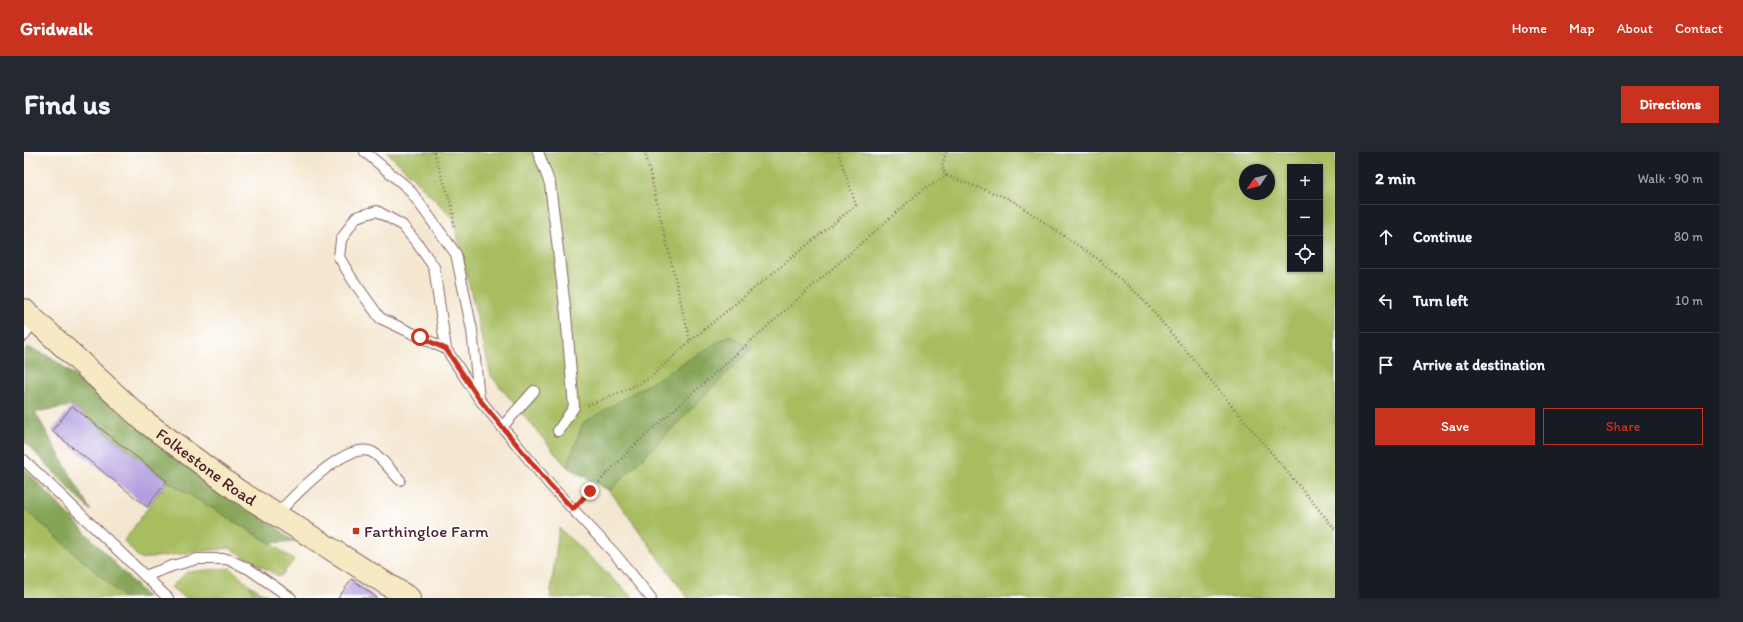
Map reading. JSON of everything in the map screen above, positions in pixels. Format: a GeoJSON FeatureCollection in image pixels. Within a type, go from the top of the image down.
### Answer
{"type":"FeatureCollection","features":[{"type":"Feature","properties":{"kind":"main road","name":"Folkestone Road"},"geometry":{"type":"LineString","coordinates":[[27,322],[144,421],[237,490],[409,598]]}},
{"type":"Feature","properties":{"kind":"lane"},"geometry":{"type":"LineString","coordinates":[[365,152],[409,189],[456,254],[472,330],[480,400]]}},
{"type":"Feature","properties":{"kind":"lane"},"geometry":{"type":"LineString","coordinates":[[538,152],[550,184],[566,316],[574,407],[558,431]]}},
{"type":"Feature","properties":{"kind":"lane"},"geometry":{"type":"LineString","coordinates":[[446,349],[380,318],[352,279],[339,257],[341,240],[356,217],[377,211],[402,225],[417,243],[434,267],[446,349],[480,400],[502,427],[550,485],[615,554],[651,598]]}},
{"type":"Feature","properties":{"kind":"lane"},"geometry":{"type":"LineString","coordinates":[[502,427],[534,391]]}},
{"type":"Feature","properties":{"kind":"lane"},"geometry":{"type":"LineString","coordinates":[[276,515],[308,482],[344,456],[361,449],[373,452],[400,480]]}},
{"type":"Feature","properties":{"kind":"lane"},"geometry":{"type":"LineString","coordinates":[[24,460],[168,598]]}},
{"type":"Feature","properties":{"kind":"lane"},"geometry":{"type":"LineString","coordinates":[[145,576],[197,559],[227,559],[249,569],[290,598]]}},
{"type":"Feature","properties":{"kind":"path"},"geometry":{"type":"LineString","coordinates":[[434,152],[453,210],[456,254]]}},
{"type":"Feature","properties":{"kind":"path"},"geometry":{"type":"LineString","coordinates":[[645,152],[690,341]]}},
{"type":"Feature","properties":{"kind":"path"},"geometry":{"type":"LineString","coordinates":[[574,407],[588,406],[650,378],[690,341],[856,205],[838,152]]}},
{"type":"Feature","properties":{"kind":"path"},"geometry":{"type":"LineString","coordinates":[[946,152],[942,166],[946,176],[1010,200],[1098,259],[1141,297],[1335,529]]}},
{"type":"Feature","properties":{"kind":"path"},"geometry":{"type":"LineString","coordinates":[[573,509],[640,440],[922,190],[946,176]]}},
{"type":"Feature","properties":{"kind":"green space"},"geometry":{"type":"Polygon","coordinates":[[[387,152],[1335,152],[1335,598],[688,598],[610,491],[751,348],[583,423],[567,467],[491,376],[453,218],[387,152]]]}},
{"type":"Feature","properties":{"kind":"green space"},"geometry":{"type":"Polygon","coordinates":[[[730,335],[752,348],[610,491],[567,467],[583,423],[730,335]]]}},
{"type":"Feature","properties":{"kind":"green space"},"geometry":{"type":"Polygon","coordinates":[[[27,347],[51,357],[134,423],[295,541],[270,543],[167,481],[72,406],[35,412],[91,511],[24,441],[24,354],[27,347]]]}},
{"type":"Feature","properties":{"kind":"green space"},"geometry":{"type":"Polygon","coordinates":[[[24,468],[147,597],[125,598],[24,508],[24,468]]]}},
{"type":"Feature","properties":{"kind":"green space"},"geometry":{"type":"Polygon","coordinates":[[[167,481],[270,543],[294,560],[280,577],[229,548],[140,559],[124,541],[167,481]]]}},
{"type":"Feature","properties":{"kind":"green space"},"geometry":{"type":"Polygon","coordinates":[[[24,508],[125,598],[24,598],[24,508]]]}},
{"type":"Feature","properties":{"kind":"green space"},"geometry":{"type":"Polygon","coordinates":[[[559,528],[633,598],[550,598],[559,528]]]}},
{"type":"Feature","properties":{"kind":"green space"},"geometry":{"type":"Polygon","coordinates":[[[230,568],[250,585],[254,598],[185,598],[171,587],[187,572],[230,568]]]}},
{"type":"Feature","properties":{"kind":"green space"},"geometry":{"type":"Polygon","coordinates":[[[250,585],[271,598],[254,598],[250,585]]]}},
{"type":"Feature","properties":{"kind":"building"},"geometry":{"type":"Polygon","coordinates":[[[72,406],[167,481],[147,507],[52,431],[72,406]]]}},
{"type":"Feature","properties":{"kind":"building"},"geometry":{"type":"Polygon","coordinates":[[[352,579],[377,598],[338,598],[352,579]]]}},
{"type":"Feature","properties":{"kind":"place","name":"Farthingloe Farm"},"geometry":{"type":"Point","coordinates":[356,531]}},
{"type":"Feature","properties":{"kind":"route"},"geometry":{"type":"LineString","coordinates":[[420,337],[446,349],[480,400],[550,485],[573,509],[590,491]]}}]}
